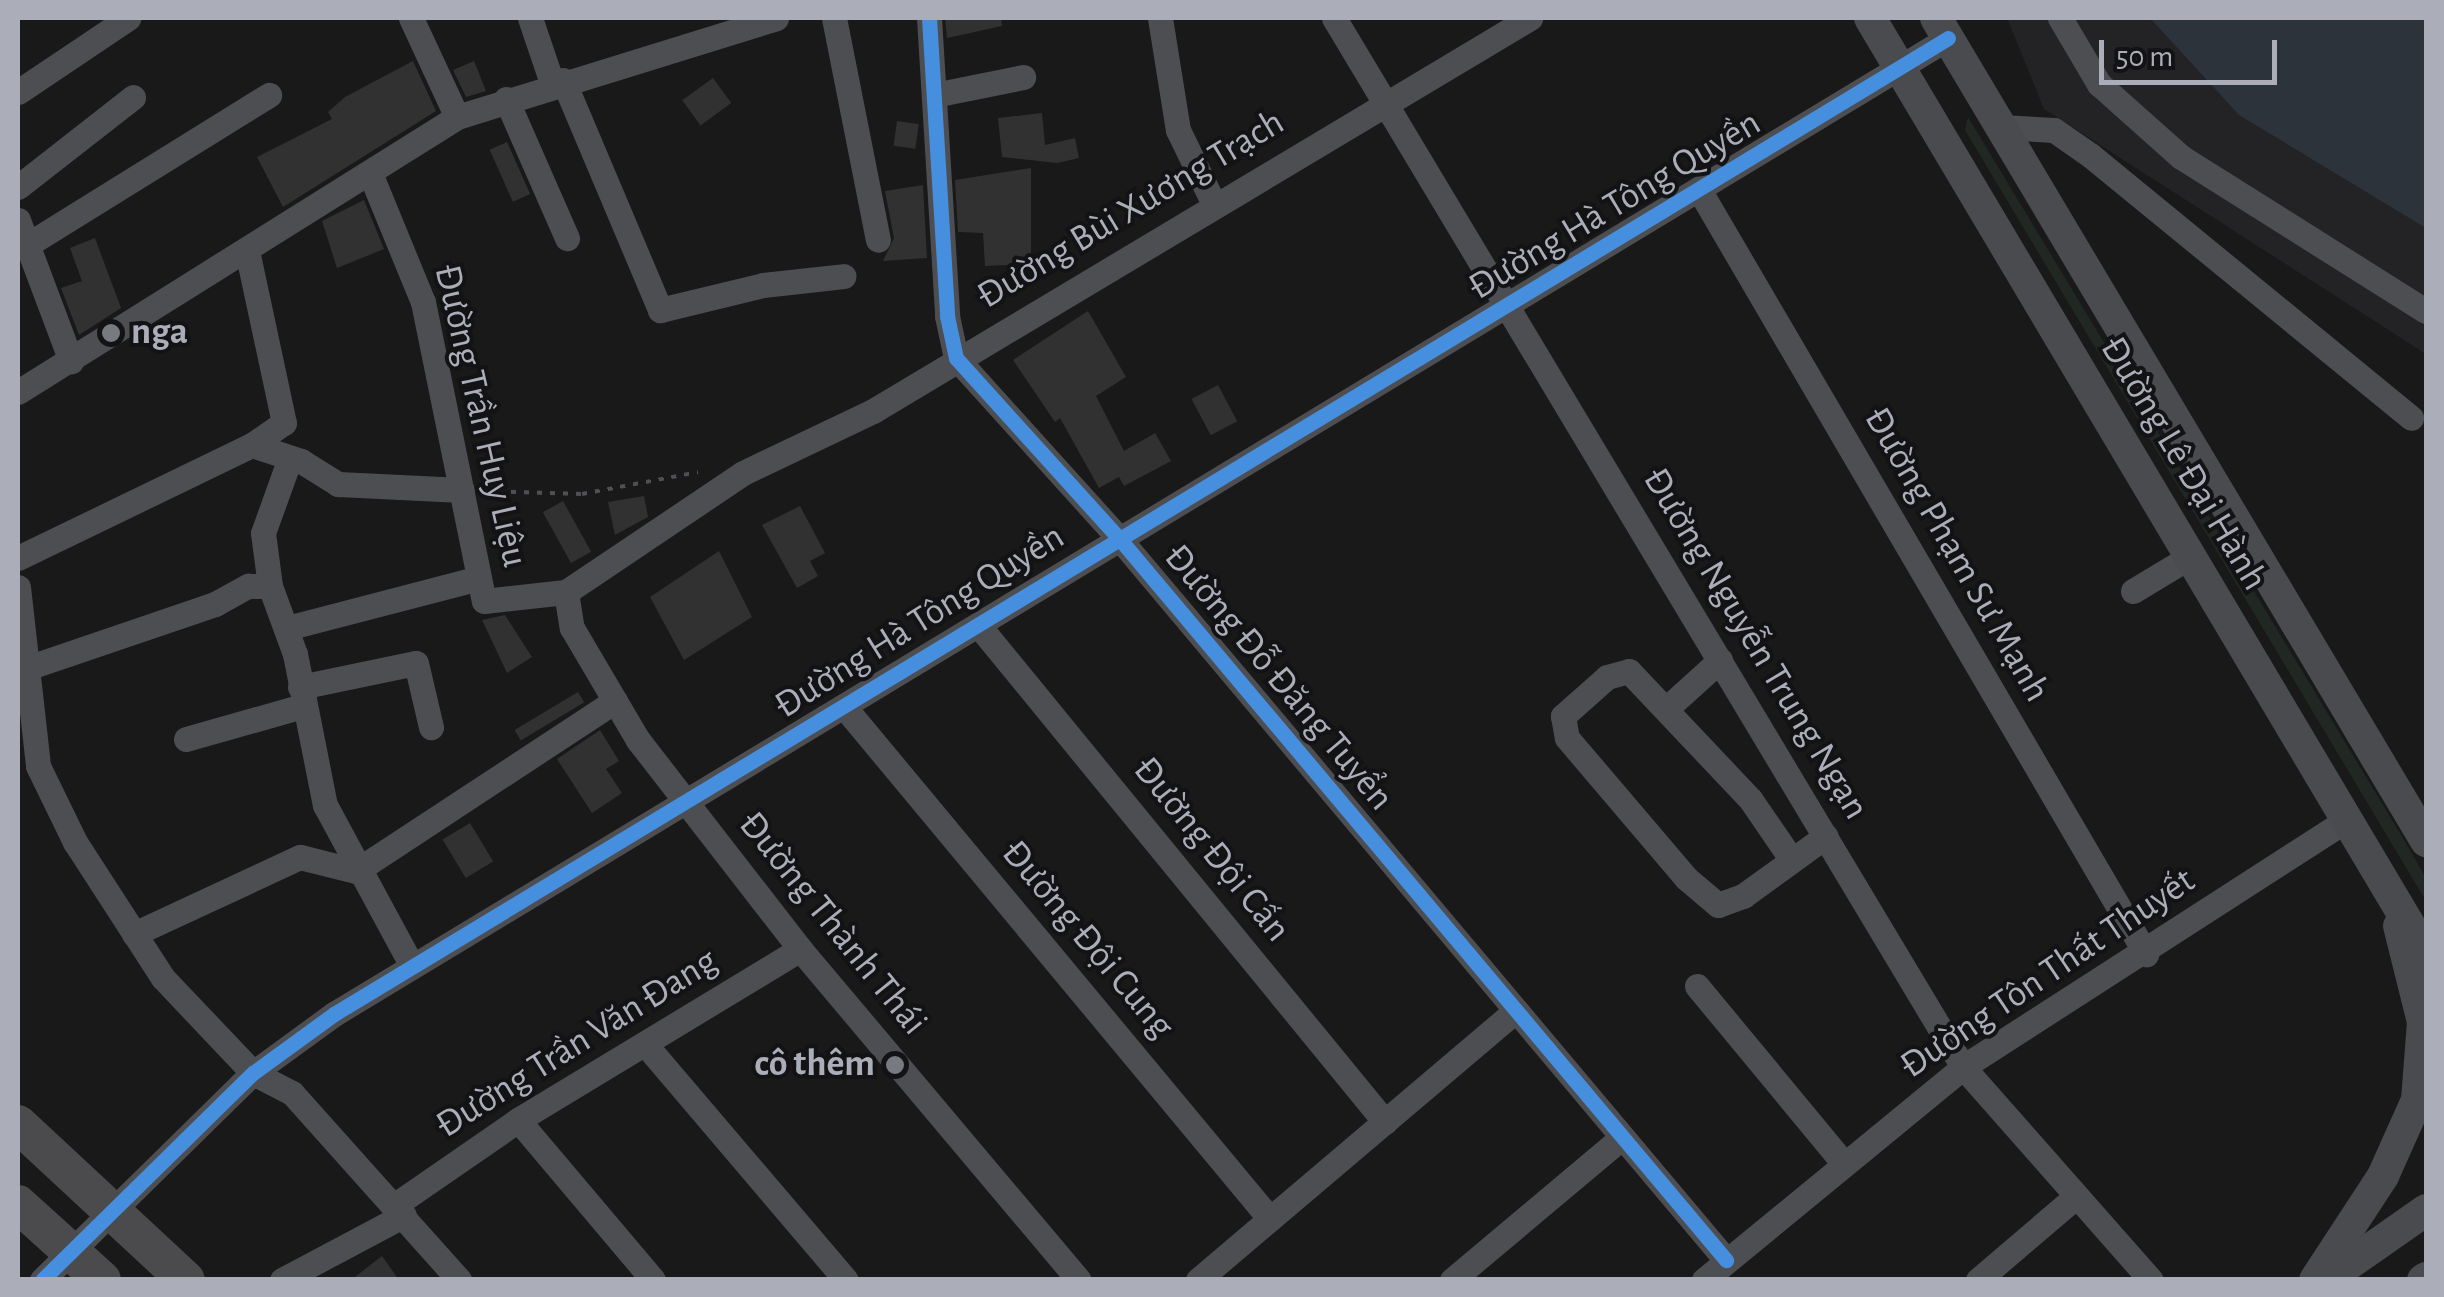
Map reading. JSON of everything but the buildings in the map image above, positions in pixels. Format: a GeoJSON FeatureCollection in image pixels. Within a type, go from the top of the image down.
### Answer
{"type":"FeatureCollection","features":[{"type":"Feature","properties":{"kind":"highway"},"geometry":{"type":"LineString","coordinates":[[18,1124],[186,1280]]}},
{"type":"Feature","properties":{"kind":"highway"},"geometry":{"type":"LineString","coordinates":[[18,1204],[54,1265],[102,1280]]}},
{"type":"Feature","properties":{"kind":"main road","name":"Đường Lê Đại Hành"},"geometry":{"type":"LineString","coordinates":[[1870,18],[2426,953]]}},
{"type":"Feature","properties":{"kind":"main road","name":"Đường Lê Đại Hành"},"geometry":{"type":"LineString","coordinates":[[1942,28],[2426,841]]}},
{"type":"Feature","properties":{"kind":"main road"},"geometry":{"type":"LineString","coordinates":[[2315,1280],[2384,1176],[2417,1100],[2423,1022],[2391,892]]}},
{"type":"Feature","properties":{"kind":"main road"},"geometry":{"type":"LineString","coordinates":[[2326,1280],[2426,1210]]}},
{"type":"Feature","properties":{"kind":"street"},"geometry":{"type":"LineString","coordinates":[[18,92],[128,18]]}},
{"type":"Feature","properties":{"kind":"street"},"geometry":{"type":"LineString","coordinates":[[411,18],[457,117]]}},
{"type":"Feature","properties":{"kind":"street"},"geometry":{"type":"LineString","coordinates":[[530,18],[660,310],[764,285],[844,276]]}},
{"type":"Feature","properties":{"kind":"street"},"geometry":{"type":"LineString","coordinates":[[18,392],[457,117],[557,81],[776,18]]}},
{"type":"Feature","properties":{"kind":"street"},"geometry":{"type":"LineString","coordinates":[[834,18],[878,240]]}},
{"type":"Feature","properties":{"kind":"street"},"geometry":{"type":"LineString","coordinates":[[929,18],[956,358]]}},
{"type":"Feature","properties":{"kind":"street"},"geometry":{"type":"LineString","coordinates":[[1160,18],[1178,130],[1214,204]]}},
{"type":"Feature","properties":{"kind":"street","name":"Đường Nguyễn Trung Ngạn"},"geometry":{"type":"LineString","coordinates":[[1334,18],[1512,308],[1963,1067],[2074,1198],[2151,1280]]}},
{"type":"Feature","properties":{"kind":"street","name":"Đường Bùi Xương Trạch"},"geometry":{"type":"LineString","coordinates":[[566,592],[743,473],[873,411],[1530,18]]}},
{"type":"Feature","properties":{"kind":"street"},"geometry":{"type":"LineString","coordinates":[[2060,18],[2100,84],[2180,157],[2426,311]]}},
{"type":"Feature","properties":{"kind":"street","name":"Đường Hà Tông Quyền"},"geometry":{"type":"LineString","coordinates":[[54,1265],[253,1073],[412,966],[846,709],[1118,537],[1701,193],[1900,68],[1942,28]]}},
{"type":"Feature","properties":{"kind":"street"},"geometry":{"type":"LineString","coordinates":[[934,94],[1023,77]]}},
{"type":"Feature","properties":{"kind":"street"},"geometry":{"type":"LineString","coordinates":[[27,245],[270,95]]}},
{"type":"Feature","properties":{"kind":"street"},"geometry":{"type":"LineString","coordinates":[[18,187],[133,97]]}},
{"type":"Feature","properties":{"kind":"street"},"geometry":{"type":"LineString","coordinates":[[506,99],[567,238]]}},
{"type":"Feature","properties":{"kind":"street"},"geometry":{"type":"LineString","coordinates":[[2000,127],[2054,130],[2411,418]]}},
{"type":"Feature","properties":{"kind":"street","name":"Đường Trần Huy Liệu"},"geometry":{"type":"LineString","coordinates":[[370,172],[423,302],[484,601],[566,592]]}},
{"type":"Feature","properties":{"kind":"street","name":"Đường Phạm Sư Mạnh"},"geometry":{"type":"LineString","coordinates":[[1701,193],[2146,954]]}},
{"type":"Feature","properties":{"kind":"street"},"geometry":{"type":"LineString","coordinates":[[18,220],[72,361]]}},
{"type":"Feature","properties":{"kind":"street"},"geometry":{"type":"LineString","coordinates":[[18,558],[252,445],[284,423],[247,251]]}},
{"type":"Feature","properties":{"kind":"street","name":"Đường Đỗ Đăng Tuyển"},"geometry":{"type":"LineString","coordinates":[[956,358],[1118,537],[1726,1260]]}},
{"type":"Feature","properties":{"kind":"street"},"geometry":{"type":"LineString","coordinates":[[252,445],[290,458],[338,484],[462,490]]}},
{"type":"Feature","properties":{"kind":"street"},"geometry":{"type":"LineString","coordinates":[[290,458],[263,533],[270,586],[287,628],[325,805],[356,872],[412,966]]}},
{"type":"Feature","properties":{"kind":"street"},"geometry":{"type":"LineString","coordinates":[[2133,590],[2191,556]]}},
{"type":"Feature","properties":{"kind":"street"},"geometry":{"type":"LineString","coordinates":[[287,628],[478,578]]}},
{"type":"Feature","properties":{"kind":"street"},"geometry":{"type":"LineString","coordinates":[[27,668],[215,604],[248,586],[270,586]]}},
{"type":"Feature","properties":{"kind":"street"},"geometry":{"type":"LineString","coordinates":[[18,588],[27,668],[28,771],[163,978],[253,1073],[292,1093],[459,1280]]}},
{"type":"Feature","properties":{"kind":"street","name":"Đường Thành Thái"},"geometry":{"type":"LineString","coordinates":[[566,592],[572,628],[615,701],[685,801],[800,949],[1079,1280]]}},
{"type":"Feature","properties":{"kind":"street","name":"Đường Đội Cấn"},"geometry":{"type":"LineString","coordinates":[[978,626],[1385,1122]]}},
{"type":"Feature","properties":{"kind":"street"},"geometry":{"type":"LineString","coordinates":[[1666,708],[1720,660]]}},
{"type":"Feature","properties":{"kind":"street"},"geometry":{"type":"LineString","coordinates":[[186,739],[302,696],[416,663],[431,727]]}},
{"type":"Feature","properties":{"kind":"street"},"geometry":{"type":"LineString","coordinates":[[1792,860],[1750,799],[1637,676],[1620,671],[1573,706],[1562,726],[1707,900],[1731,903],[1792,860],[1826,836]]}},
{"type":"Feature","properties":{"kind":"street"},"geometry":{"type":"LineString","coordinates":[[134,934],[300,856],[356,872],[615,701]]}},
{"type":"Feature","properties":{"kind":"street","name":"Đường Đội Cung"},"geometry":{"type":"LineString","coordinates":[[846,709],[1270,1219]]}},
{"type":"Feature","properties":{"kind":"street","name":"Đường Tôn Thất Thuyết"},"geometry":{"type":"LineString","coordinates":[[1704,1280],[1963,1067],[2146,954],[2348,819]]}},
{"type":"Feature","properties":{"kind":"street","name":"Đường Trần Văn Đang"},"geometry":{"type":"LineString","coordinates":[[282,1280],[399,1210],[518,1120],[800,949]]}},
{"type":"Feature","properties":{"kind":"street"},"geometry":{"type":"LineString","coordinates":[[1697,986],[1844,1164]]}},
{"type":"Feature","properties":{"kind":"street"},"geometry":{"type":"LineString","coordinates":[[1198,1280],[1514,1012]]}},
{"type":"Feature","properties":{"kind":"street"},"geometry":{"type":"LineString","coordinates":[[645,1044],[846,1280]]}},
{"type":"Feature","properties":{"kind":"street"},"geometry":{"type":"LineString","coordinates":[[518,1120],[653,1280]]}},
{"type":"Feature","properties":{"kind":"street"},"geometry":{"type":"LineString","coordinates":[[1452,1280],[1620,1138]]}},
{"type":"Feature","properties":{"kind":"street"},"geometry":{"type":"LineString","coordinates":[[1978,1280],[2074,1198]]}},
{"type":"Feature","properties":{"kind":"path"},"geometry":{"type":"LineString","coordinates":[[462,490],[582,494],[701,472],[743,473]]}},
{"type":"Feature","properties":{"kind":"shaded area"},"geometry":{"type":"Polygon","coordinates":[[[2007,18],[2426,18],[2426,354],[2044,109],[2007,18]]]}},
{"type":"Feature","properties":{"kind":"shaded area"},"geometry":{"type":"Polygon","coordinates":[[[2150,18],[2426,18],[2426,228],[2239,115],[2150,18]]]}},
{"type":"Feature","properties":{"kind":"shaded area"},"geometry":{"type":"Polygon","coordinates":[[[1968,117],[2404,840],[2426,878],[2426,901],[1965,130],[1968,117]]]}},
{"type":"Feature","properties":{"kind":"cycle path"},"geometry":{"type":"LineString","coordinates":[[929,18],[947,316],[956,358],[1118,537],[1726,1260]]}},
{"type":"Feature","properties":{"kind":"cycle path"},"geometry":{"type":"LineString","coordinates":[[42,1280],[253,1073],[334,1014],[1948,38]]}},
{"type":"Feature","properties":{"kind":"place","name":"nga"},"geometry":{"type":"Point","coordinates":[111,333]}},
{"type":"Feature","properties":{"kind":"place","name":"cô thêm"},"geometry":{"type":"Point","coordinates":[895,1065]}}]}
